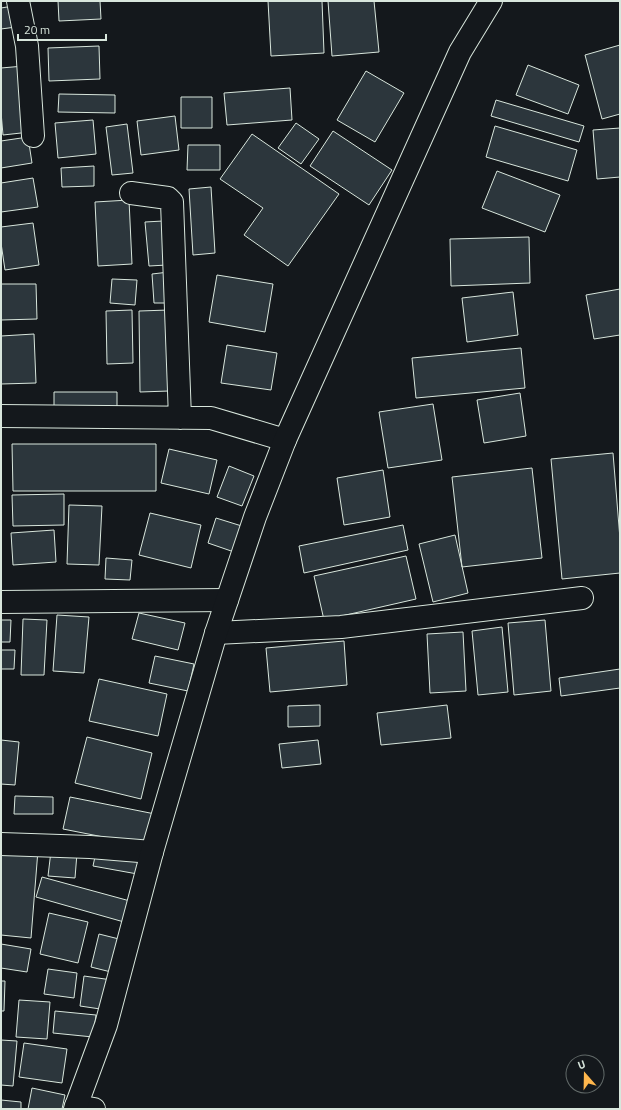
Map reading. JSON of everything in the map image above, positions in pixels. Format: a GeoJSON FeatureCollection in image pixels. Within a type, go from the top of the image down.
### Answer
{"type":"FeatureCollection","features":[{"type":"Feature","properties":{"kind":"street"},"geometry":{"type":"LineString","coordinates":[[18,1],[28,46],[33,136]]}},
{"type":"Feature","properties":{"kind":"street"},"geometry":{"type":"LineString","coordinates":[[82,1108],[106,1025],[152,852],[216,633],[255,518],[284,440],[460,52],[491,1]]}},
{"type":"Feature","properties":{"kind":"street"},"geometry":{"type":"LineString","coordinates":[[131,193],[168,198],[172,202],[180,418]]}},
{"type":"Feature","properties":{"kind":"street"},"geometry":{"type":"LineString","coordinates":[[1,416],[210,418],[284,440]]}},
{"type":"Feature","properties":{"kind":"street"},"geometry":{"type":"LineString","coordinates":[[216,633],[341,627],[582,598]]}},
{"type":"Feature","properties":{"kind":"street"},"geometry":{"type":"LineString","coordinates":[[1,602],[227,600]]}},
{"type":"Feature","properties":{"kind":"street"},"geometry":{"type":"LineString","coordinates":[[1,844],[90,847],[152,852]]}},
{"type":"Feature","properties":{"kind":"building"},"geometry":{"type":"Polygon","coordinates":[[[58,1],[100,1],[101,19],[59,21],[58,1]]]}},
{"type":"Feature","properties":{"kind":"building"},"geometry":{"type":"Polygon","coordinates":[[[268,1],[322,1],[324,53],[271,56],[268,1]]]}},
{"type":"Feature","properties":{"kind":"building"},"geometry":{"type":"Polygon","coordinates":[[[328,1],[374,1],[379,52],[332,56],[328,1]]]}},
{"type":"Feature","properties":{"kind":"building"},"geometry":{"type":"Polygon","coordinates":[[[13,6],[16,27],[1,29],[1,8],[13,6]]]}},
{"type":"Feature","properties":{"kind":"building"},"geometry":{"type":"Polygon","coordinates":[[[620,45],[620,114],[602,119],[585,55],[620,45]]]}},
{"type":"Feature","properties":{"kind":"building"},"geometry":{"type":"Polygon","coordinates":[[[99,46],[100,79],[49,81],[48,48],[99,46]]]}},
{"type":"Feature","properties":{"kind":"building"},"geometry":{"type":"Polygon","coordinates":[[[528,65],[579,85],[568,114],[516,95],[528,65]]]}},
{"type":"Feature","properties":{"kind":"building"},"geometry":{"type":"Polygon","coordinates":[[[24,66],[30,132],[3,135],[1,112],[1,68],[24,66]]]}},
{"type":"Feature","properties":{"kind":"building"},"geometry":{"type":"Polygon","coordinates":[[[366,71],[404,93],[375,142],[337,120],[366,71]]]}},
{"type":"Feature","properties":{"kind":"building"},"geometry":{"type":"Polygon","coordinates":[[[290,88],[292,120],[227,125],[224,93],[290,88]]]}},
{"type":"Feature","properties":{"kind":"building"},"geometry":{"type":"Polygon","coordinates":[[[59,94],[115,95],[115,113],[58,112],[59,94]]]}},
{"type":"Feature","properties":{"kind":"building"},"geometry":{"type":"Polygon","coordinates":[[[181,97],[212,97],[212,128],[181,128],[181,97]]]}},
{"type":"Feature","properties":{"kind":"building"},"geometry":{"type":"Polygon","coordinates":[[[496,100],[584,126],[579,142],[491,116],[496,100]]]}},
{"type":"Feature","properties":{"kind":"building"},"geometry":{"type":"Polygon","coordinates":[[[175,116],[179,150],[141,155],[137,121],[175,116]]]}},
{"type":"Feature","properties":{"kind":"building"},"geometry":{"type":"Polygon","coordinates":[[[93,120],[96,154],[58,158],[55,123],[93,120]]]}},
{"type":"Feature","properties":{"kind":"building"},"geometry":{"type":"Polygon","coordinates":[[[296,123],[319,139],[301,164],[278,148],[296,123]]]}},
{"type":"Feature","properties":{"kind":"building"},"geometry":{"type":"Polygon","coordinates":[[[127,124],[133,173],[112,175],[106,127],[127,124]]]}},
{"type":"Feature","properties":{"kind":"building"},"geometry":{"type":"Polygon","coordinates":[[[495,126],[577,150],[568,181],[486,157],[495,126]]]}},
{"type":"Feature","properties":{"kind":"building"},"geometry":{"type":"Polygon","coordinates":[[[620,128],[620,177],[597,179],[593,130],[620,128]]]}},
{"type":"Feature","properties":{"kind":"building"},"geometry":{"type":"Polygon","coordinates":[[[333,131],[392,170],[369,205],[310,166],[333,131]]]}},
{"type":"Feature","properties":{"kind":"building"},"geometry":{"type":"Polygon","coordinates":[[[252,134],[339,194],[288,266],[244,235],[263,208],[220,179],[252,134]]]}},
{"type":"Feature","properties":{"kind":"building"},"geometry":{"type":"Polygon","coordinates":[[[28,137],[32,163],[1,168],[1,141],[28,137]]]}},
{"type":"Feature","properties":{"kind":"building"},"geometry":{"type":"Polygon","coordinates":[[[188,145],[220,145],[220,170],[187,170],[188,145]]]}},
{"type":"Feature","properties":{"kind":"building"},"geometry":{"type":"Polygon","coordinates":[[[94,166],[94,186],[62,187],[61,168],[94,166]]]}},
{"type":"Feature","properties":{"kind":"building"},"geometry":{"type":"Polygon","coordinates":[[[497,171],[560,195],[545,232],[482,208],[497,171]]]}},
{"type":"Feature","properties":{"kind":"building"},"geometry":{"type":"Polygon","coordinates":[[[33,178],[38,207],[1,212],[1,183],[33,178]]]}},
{"type":"Feature","properties":{"kind":"building"},"geometry":{"type":"Polygon","coordinates":[[[211,187],[215,253],[193,255],[189,189],[211,187]]]}},
{"type":"Feature","properties":{"kind":"building"},"geometry":{"type":"Polygon","coordinates":[[[129,200],[132,264],[98,266],[95,202],[129,200]]]}},
{"type":"Feature","properties":{"kind":"building"},"geometry":{"type":"Polygon","coordinates":[[[163,221],[167,265],[149,266],[145,222],[163,221]]]}},
{"type":"Feature","properties":{"kind":"building"},"geometry":{"type":"Polygon","coordinates":[[[33,223],[39,265],[5,270],[1,243],[1,227],[33,223]]]}},
{"type":"Feature","properties":{"kind":"building"},"geometry":{"type":"Polygon","coordinates":[[[529,237],[530,283],[451,286],[450,239],[529,237]]]}},
{"type":"Feature","properties":{"kind":"building"},"geometry":{"type":"Polygon","coordinates":[[[169,272],[171,303],[154,303],[152,274],[169,272]]]}},
{"type":"Feature","properties":{"kind":"building"},"geometry":{"type":"Polygon","coordinates":[[[217,275],[273,284],[265,332],[209,322],[217,275]]]}},
{"type":"Feature","properties":{"kind":"building"},"geometry":{"type":"Polygon","coordinates":[[[112,279],[137,280],[135,305],[110,303],[112,279]]]}},
{"type":"Feature","properties":{"kind":"building"},"geometry":{"type":"Polygon","coordinates":[[[1,284],[36,284],[37,319],[1,320],[1,284]]]}},
{"type":"Feature","properties":{"kind":"building"},"geometry":{"type":"Polygon","coordinates":[[[620,289],[620,335],[594,339],[586,295],[620,289]]]}},
{"type":"Feature","properties":{"kind":"building"},"geometry":{"type":"Polygon","coordinates":[[[513,292],[518,335],[467,342],[462,298],[513,292]]]}},
{"type":"Feature","properties":{"kind":"building"},"geometry":{"type":"Polygon","coordinates":[[[132,310],[133,363],[107,364],[106,311],[132,310]]]}},
{"type":"Feature","properties":{"kind":"building"},"geometry":{"type":"Polygon","coordinates":[[[169,310],[169,391],[140,392],[139,311],[169,310]]]}},
{"type":"Feature","properties":{"kind":"building"},"geometry":{"type":"Polygon","coordinates":[[[34,334],[36,383],[1,384],[1,336],[34,334]]]}},
{"type":"Feature","properties":{"kind":"building"},"geometry":{"type":"Polygon","coordinates":[[[227,345],[277,353],[271,390],[221,383],[227,345]]]}},
{"type":"Feature","properties":{"kind":"building"},"geometry":{"type":"Polygon","coordinates":[[[521,348],[525,388],[416,398],[412,358],[521,348]]]}},
{"type":"Feature","properties":{"kind":"building"},"geometry":{"type":"Polygon","coordinates":[[[54,392],[117,392],[117,412],[54,412],[54,392]]]}},
{"type":"Feature","properties":{"kind":"building"},"geometry":{"type":"Polygon","coordinates":[[[520,393],[526,436],[484,443],[477,400],[520,393]]]}},
{"type":"Feature","properties":{"kind":"building"},"geometry":{"type":"Polygon","coordinates":[[[433,404],[442,460],[388,468],[379,412],[433,404]]]}},
{"type":"Feature","properties":{"kind":"building"},"geometry":{"type":"Polygon","coordinates":[[[12,444],[156,444],[156,491],[13,491],[12,444]]]}},
{"type":"Feature","properties":{"kind":"building"},"geometry":{"type":"Polygon","coordinates":[[[169,449],[217,460],[209,494],[161,483],[169,449]]]}},
{"type":"Feature","properties":{"kind":"building"},"geometry":{"type":"Polygon","coordinates":[[[613,453],[620,539],[620,573],[562,579],[551,459],[613,453]]]}},
{"type":"Feature","properties":{"kind":"building"},"geometry":{"type":"Polygon","coordinates":[[[229,466],[254,476],[242,506],[217,497],[229,466]]]}},
{"type":"Feature","properties":{"kind":"building"},"geometry":{"type":"Polygon","coordinates":[[[532,468],[542,558],[462,567],[452,477],[532,468]]]}},
{"type":"Feature","properties":{"kind":"building"},"geometry":{"type":"Polygon","coordinates":[[[383,470],[390,517],[344,525],[337,478],[383,470]]]}},
{"type":"Feature","properties":{"kind":"building"},"geometry":{"type":"Polygon","coordinates":[[[64,494],[64,525],[13,526],[12,495],[64,494]]]}},
{"type":"Feature","properties":{"kind":"building"},"geometry":{"type":"Polygon","coordinates":[[[69,505],[102,506],[99,565],[67,564],[69,505]]]}},
{"type":"Feature","properties":{"kind":"building"},"geometry":{"type":"Polygon","coordinates":[[[150,513],[201,525],[191,568],[139,555],[150,513]]]}},
{"type":"Feature","properties":{"kind":"building"},"geometry":{"type":"Polygon","coordinates":[[[216,518],[245,527],[237,553],[208,543],[216,518]]]}},
{"type":"Feature","properties":{"kind":"building"},"geometry":{"type":"Polygon","coordinates":[[[403,525],[408,550],[304,573],[299,546],[403,525]]]}},
{"type":"Feature","properties":{"kind":"building"},"geometry":{"type":"Polygon","coordinates":[[[54,530],[56,562],[13,565],[11,533],[54,530]]]}},
{"type":"Feature","properties":{"kind":"building"},"geometry":{"type":"Polygon","coordinates":[[[455,535],[468,593],[433,602],[419,544],[455,535]]]}},
{"type":"Feature","properties":{"kind":"building"},"geometry":{"type":"Polygon","coordinates":[[[406,556],[416,599],[324,620],[314,576],[406,556]]]}},
{"type":"Feature","properties":{"kind":"building"},"geometry":{"type":"Polygon","coordinates":[[[106,558],[132,560],[130,580],[105,579],[106,558]]]}},
{"type":"Feature","properties":{"kind":"building"},"geometry":{"type":"Polygon","coordinates":[[[139,613],[185,623],[178,650],[132,639],[139,613]]]}},
{"type":"Feature","properties":{"kind":"building"},"geometry":{"type":"Polygon","coordinates":[[[57,615],[89,617],[84,673],[53,671],[57,615]]]}},
{"type":"Feature","properties":{"kind":"building"},"geometry":{"type":"Polygon","coordinates":[[[23,619],[47,620],[44,675],[21,675],[23,619]]]}},
{"type":"Feature","properties":{"kind":"building"},"geometry":{"type":"Polygon","coordinates":[[[1,620],[11,620],[10,642],[1,642],[1,620]]]}},
{"type":"Feature","properties":{"kind":"building"},"geometry":{"type":"Polygon","coordinates":[[[545,620],[551,691],[514,695],[508,623],[545,620]]]}},
{"type":"Feature","properties":{"kind":"building"},"geometry":{"type":"Polygon","coordinates":[[[502,627],[508,692],[478,695],[472,631],[502,627]]]}},
{"type":"Feature","properties":{"kind":"building"},"geometry":{"type":"Polygon","coordinates":[[[463,632],[466,691],[430,693],[427,634],[463,632]]]}},
{"type":"Feature","properties":{"kind":"building"},"geometry":{"type":"Polygon","coordinates":[[[344,641],[347,685],[270,692],[266,648],[344,641]]]}},
{"type":"Feature","properties":{"kind":"building"},"geometry":{"type":"Polygon","coordinates":[[[1,650],[15,650],[14,669],[1,669],[1,650]]]}},
{"type":"Feature","properties":{"kind":"building"},"geometry":{"type":"Polygon","coordinates":[[[155,656],[194,664],[188,691],[149,683],[155,656]]]}},
{"type":"Feature","properties":{"kind":"building"},"geometry":{"type":"Polygon","coordinates":[[[620,669],[620,688],[561,696],[559,678],[620,669]]]}},
{"type":"Feature","properties":{"kind":"building"},"geometry":{"type":"Polygon","coordinates":[[[99,679],[167,694],[158,736],[89,721],[99,679]]]}},
{"type":"Feature","properties":{"kind":"building"},"geometry":{"type":"Polygon","coordinates":[[[320,705],[320,726],[288,727],[288,706],[320,705]]]}},
{"type":"Feature","properties":{"kind":"building"},"geometry":{"type":"Polygon","coordinates":[[[447,705],[451,738],[381,745],[377,713],[447,705]]]}},
{"type":"Feature","properties":{"kind":"building"},"geometry":{"type":"Polygon","coordinates":[[[87,737],[152,753],[141,799],[75,783],[87,737]]]}},
{"type":"Feature","properties":{"kind":"building"},"geometry":{"type":"Polygon","coordinates":[[[1,740],[19,742],[15,785],[1,784],[1,740]]]}},
{"type":"Feature","properties":{"kind":"building"},"geometry":{"type":"Polygon","coordinates":[[[318,740],[321,764],[282,768],[279,744],[318,740]]]}},
{"type":"Feature","properties":{"kind":"building"},"geometry":{"type":"Polygon","coordinates":[[[15,796],[53,797],[53,814],[14,814],[15,796]]]}},
{"type":"Feature","properties":{"kind":"building"},"geometry":{"type":"Polygon","coordinates":[[[70,797],[155,814],[149,846],[63,829],[70,797]]]}},
{"type":"Feature","properties":{"kind":"building"},"geometry":{"type":"Polygon","coordinates":[[[1,847],[38,850],[31,938],[1,935],[1,847]]]}},
{"type":"Feature","properties":{"kind":"building"},"geometry":{"type":"Polygon","coordinates":[[[51,851],[77,853],[75,878],[48,876],[51,851]]]}},
{"type":"Feature","properties":{"kind":"building"},"geometry":{"type":"Polygon","coordinates":[[[96,852],[145,860],[143,875],[93,866],[96,852]]]}},
{"type":"Feature","properties":{"kind":"building"},"geometry":{"type":"Polygon","coordinates":[[[42,877],[130,901],[124,922],[36,897],[42,877]]]}},
{"type":"Feature","properties":{"kind":"building"},"geometry":{"type":"Polygon","coordinates":[[[49,913],[88,922],[78,963],[40,954],[49,913]]]}},
{"type":"Feature","properties":{"kind":"building"},"geometry":{"type":"Polygon","coordinates":[[[99,934],[123,940],[115,973],[91,967],[99,934]]]}},
{"type":"Feature","properties":{"kind":"building"},"geometry":{"type":"Polygon","coordinates":[[[1,944],[31,949],[27,972],[1,968],[1,944]]]}},
{"type":"Feature","properties":{"kind":"building"},"geometry":{"type":"Polygon","coordinates":[[[48,969],[77,973],[74,998],[44,994],[48,969]]]}},
{"type":"Feature","properties":{"kind":"building"},"geometry":{"type":"Polygon","coordinates":[[[84,976],[112,980],[107,1010],[80,1006],[84,976]]]}},
{"type":"Feature","properties":{"kind":"building"},"geometry":{"type":"Polygon","coordinates":[[[1,981],[5,981],[4,1011],[1,1011],[1,981]]]}},
{"type":"Feature","properties":{"kind":"building"},"geometry":{"type":"Polygon","coordinates":[[[19,1000],[50,1002],[47,1039],[16,1037],[19,1000]]]}},
{"type":"Feature","properties":{"kind":"building"},"geometry":{"type":"Polygon","coordinates":[[[55,1011],[96,1015],[93,1037],[53,1033],[55,1011]]]}},
{"type":"Feature","properties":{"kind":"building"},"geometry":{"type":"Polygon","coordinates":[[[1,1040],[17,1041],[13,1086],[1,1085],[1,1040]]]}},
{"type":"Feature","properties":{"kind":"building"},"geometry":{"type":"Polygon","coordinates":[[[24,1043],[67,1049],[62,1083],[19,1077],[24,1043]]]}},
{"type":"Feature","properties":{"kind":"building"},"geometry":{"type":"Polygon","coordinates":[[[32,1088],[65,1095],[62,1109],[28,1109],[32,1088]]]}},
{"type":"Feature","properties":{"kind":"building"},"geometry":{"type":"Polygon","coordinates":[[[1,1100],[21,1102],[21,1109],[1,1109],[1,1100]]]}}]}
